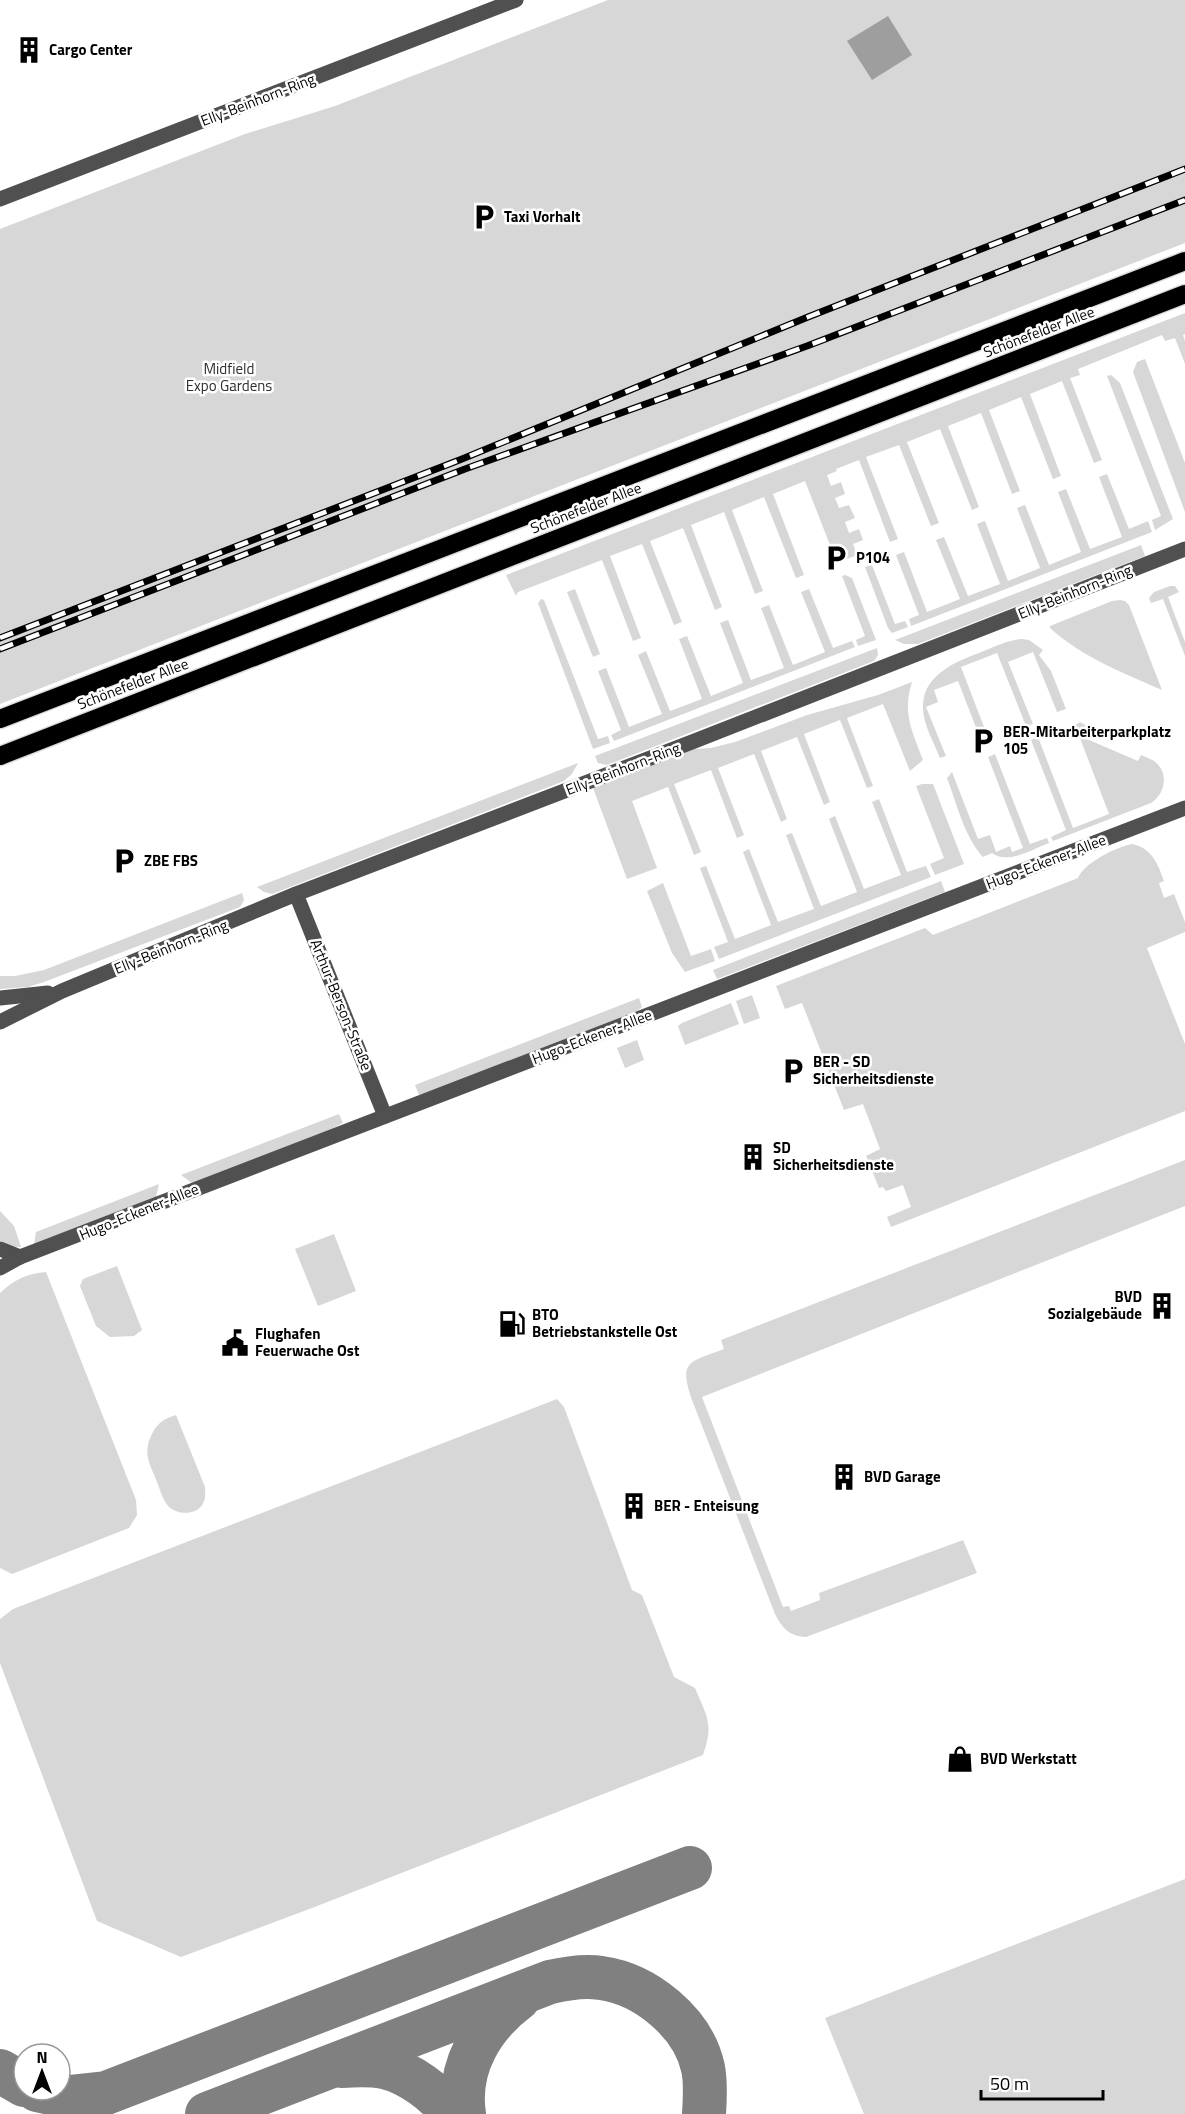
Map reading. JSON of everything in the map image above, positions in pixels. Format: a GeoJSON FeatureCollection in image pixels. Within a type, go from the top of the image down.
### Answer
{"type":"FeatureCollection","features":[{"type":"Feature","properties":{"kind":"highway","name":"Schönefelder Allee"},"geometry":{"type":"LineString","coordinates":[[0,719],[1185,261]]}},
{"type":"Feature","properties":{"kind":"highway","name":"Schönefelder Allee"},"geometry":{"type":"LineString","coordinates":[[0,756],[1185,294]]}},
{"type":"Feature","properties":{"kind":"street","name":"Elly-Beinhorn-Ring"},"geometry":{"type":"LineString","coordinates":[[0,199],[516,0]]}},
{"type":"Feature","properties":{"kind":"street","name":"Elly-Beinhorn-Ring"},"geometry":{"type":"LineString","coordinates":[[0,1022],[62,991],[297,894],[1185,549]]}},
{"type":"Feature","properties":{"kind":"street","name":"Hugo-Eckener-Allee"},"geometry":{"type":"LineString","coordinates":[[0,1268],[20,1257],[1185,808]]}},
{"type":"Feature","properties":{"kind":"street","name":"Arthur-Berson-Straße"},"geometry":{"type":"LineString","coordinates":[[297,894],[385,1116]]}},
{"type":"Feature","properties":{"kind":"street","name":"Elly-Beinhorn-Ring"},"geometry":{"type":"LineString","coordinates":[[0,998],[62,991]]}},
{"type":"Feature","properties":{"kind":"street"},"geometry":{"type":"LineString","coordinates":[[0,1249],[20,1257]]}},
{"type":"Feature","properties":{"kind":"green space","name":"Midfield Expo Gardens"},"geometry":{"type":"Polygon","coordinates":[[[608,0],[1185,0],[1185,243],[0,704],[0,229],[245,134],[335,106],[608,0]]]}},
{"type":"Feature","properties":{"kind":"green space"},"geometry":{"type":"Polygon","coordinates":[[[1185,313],[1185,334],[1183,335],[1185,364],[1175,338],[1165,341],[1162,335],[1078,369],[1080,375],[1070,378],[1102,460],[1094,463],[1062,381],[1030,394],[1061,476],[1053,479],[1021,397],[989,410],[1020,491],[1012,494],[981,413],[948,426],[979,507],[972,510],[940,429],[907,442],[939,523],[931,526],[899,445],[866,457],[898,539],[890,542],[859,460],[827,475],[831,486],[841,482],[845,494],[835,498],[839,508],[849,505],[855,518],[845,522],[849,533],[859,529],[863,540],[853,544],[857,555],[837,563],[805,481],[773,494],[804,575],[796,578],[764,497],[732,510],[763,591],[755,594],[724,512],[691,525],[722,607],[715,610],[683,528],[650,541],[682,622],[674,625],[642,544],[610,556],[641,638],[633,641],[602,560],[518,592],[516,596],[506,575],[1185,313]]]}},
{"type":"Feature","properties":{"kind":"green space"},"geometry":{"type":"Polygon","coordinates":[[[1145,359],[1185,463],[1185,512],[1133,372],[1137,362],[1145,359]]]}},
{"type":"Feature","properties":{"kind":"green space"},"geometry":{"type":"Polygon","coordinates":[[[1111,375],[1120,383],[1173,519],[1155,530],[1152,520],[1161,516],[1107,376],[1111,375]]]}},
{"type":"Feature","properties":{"kind":"green space"},"geometry":{"type":"Polygon","coordinates":[[[1107,474],[1129,529],[1148,521],[1152,532],[911,626],[909,619],[919,615],[896,555],[904,552],[927,612],[960,599],[936,540],[944,537],[968,596],[1000,584],[977,524],[985,521],[1008,581],[1040,568],[1017,508],[1025,505],[1049,565],[1081,552],[1058,492],[1066,489],[1090,549],[1122,537],[1099,477],[1107,474]]]}},
{"type":"Feature","properties":{"kind":"green space"},"geometry":{"type":"Polygon","coordinates":[[[1141,545],[1145,556],[918,644],[904,644],[895,640],[1141,545]]]}},
{"type":"Feature","properties":{"kind":"green space"},"geometry":{"type":"Polygon","coordinates":[[[872,565],[895,624],[905,621],[908,627],[892,633],[888,628],[865,567],[872,565]]]}},
{"type":"Feature","properties":{"kind":"green space"},"geometry":{"type":"Polygon","coordinates":[[[842,576],[852,578],[876,640],[858,646],[856,640],[865,636],[842,576]]]}},
{"type":"Feature","properties":{"kind":"green space"},"geometry":{"type":"Polygon","coordinates":[[[1175,586],[1179,592],[1168,597],[1185,642],[1185,656],[1163,599],[1151,603],[1149,598],[1154,592],[1175,586]]]}},
{"type":"Feature","properties":{"kind":"green space"},"geometry":{"type":"Polygon","coordinates":[[[575,589],[600,654],[593,657],[567,592],[575,589]]]}},
{"type":"Feature","properties":{"kind":"green space"},"geometry":{"type":"Polygon","coordinates":[[[809,589],[833,648],[852,641],[855,647],[614,741],[611,735],[621,730],[598,671],[606,668],[629,727],[662,714],[638,655],[646,651],[670,711],[702,699],[679,639],[687,636],[711,696],[743,683],[720,623],[728,620],[751,680],[784,668],[761,608],[769,605],[793,665],[825,652],[801,592],[809,589]]]}},
{"type":"Feature","properties":{"kind":"green space"},"geometry":{"type":"Polygon","coordinates":[[[541,599],[544,600],[598,739],[608,736],[610,743],[593,749],[538,603],[541,599]]]}},
{"type":"Feature","properties":{"kind":"green space"},"geometry":{"type":"Polygon","coordinates":[[[1120,600],[1129,605],[1162,690],[1089,656],[1050,628],[1050,626],[1112,601],[1120,600]]]}},
{"type":"Feature","properties":{"kind":"green space"},"geometry":{"type":"Polygon","coordinates":[[[1022,639],[1029,640],[1043,650],[1039,655],[1051,671],[1066,709],[1057,712],[1033,652],[1008,662],[1033,724],[1026,726],[997,653],[961,667],[989,740],[982,743],[958,681],[934,690],[938,702],[926,707],[946,756],[940,758],[923,712],[925,694],[930,684],[955,663],[999,645],[1022,639]]]}},
{"type":"Feature","properties":{"kind":"green space"},"geometry":{"type":"Polygon","coordinates":[[[877,648],[878,655],[874,661],[607,765],[598,763],[595,756],[877,648]]]}},
{"type":"Feature","properties":{"kind":"green space"},"geometry":{"type":"Polygon","coordinates":[[[912,682],[908,713],[923,760],[910,771],[883,704],[847,718],[873,786],[867,788],[840,720],[804,734],[830,802],[824,805],[797,737],[761,751],[787,819],[781,822],[754,754],[718,768],[744,835],[737,838],[711,770],[674,784],[701,852],[694,855],[668,787],[632,801],[657,868],[627,879],[593,788],[693,749],[711,748],[735,742],[807,715],[878,695],[912,682]]]}},
{"type":"Feature","properties":{"kind":"green space"},"geometry":{"type":"Polygon","coordinates":[[[1080,722],[1087,726],[1082,737],[1138,761],[1141,755],[1154,761],[1162,771],[1164,783],[1160,794],[1151,803],[1053,841],[1051,837],[1066,830],[1031,740],[1038,737],[1073,828],[1109,814],[1075,725],[1080,722]]]}},
{"type":"Feature","properties":{"kind":"green space"},"geometry":{"type":"Polygon","coordinates":[[[995,754],[1030,844],[1047,838],[1049,843],[1012,857],[992,853],[983,857],[976,849],[966,830],[947,778],[952,772],[978,839],[990,835],[996,852],[1010,846],[1012,852],[1023,848],[988,757],[995,754]]]}},
{"type":"Feature","properties":{"kind":"green space"},"geometry":{"type":"Polygon","coordinates":[[[578,763],[572,774],[564,781],[272,894],[257,887],[578,763]]]}},
{"type":"Feature","properties":{"kind":"green space"},"geometry":{"type":"Polygon","coordinates":[[[933,784],[964,864],[935,875],[930,864],[944,858],[916,786],[933,784]]]}},
{"type":"Feature","properties":{"kind":"green space"},"geometry":{"type":"Polygon","coordinates":[[[879,799],[907,872],[926,866],[931,877],[719,959],[714,947],[728,942],[700,868],[706,866],[735,939],[771,925],[743,852],[749,849],[778,922],[814,909],[786,835],[792,833],[821,906],[857,892],[829,819],[835,816],[864,889],[901,875],[872,802],[879,799]]]}},
{"type":"Feature","properties":{"kind":"green space"},"geometry":{"type":"Polygon","coordinates":[[[1132,844],[1145,849],[1153,858],[1164,881],[1159,883],[1164,898],[1174,894],[1185,922],[1185,932],[1147,948],[1185,1044],[1185,1111],[891,1227],[887,1217],[911,1207],[903,1185],[886,1191],[883,1187],[879,1188],[866,1156],[880,1149],[863,1104],[844,1110],[802,1003],[785,1009],[776,986],[925,928],[933,935],[1078,878],[1081,872],[1101,856],[1132,844]]]}},
{"type":"Feature","properties":{"kind":"green space"},"geometry":{"type":"Polygon","coordinates":[[[941,881],[945,892],[717,979],[713,970],[941,881]]]}},
{"type":"Feature","properties":{"kind":"green space"},"geometry":{"type":"Polygon","coordinates":[[[663,883],[691,956],[711,949],[715,961],[685,972],[672,953],[647,891],[663,883]]]}},
{"type":"Feature","properties":{"kind":"green space"},"geometry":{"type":"Polygon","coordinates":[[[242,893],[244,900],[240,907],[44,982],[28,987],[0,989],[0,976],[15,976],[44,970],[242,893]]]}},
{"type":"Feature","properties":{"kind":"green space"},"geometry":{"type":"Polygon","coordinates":[[[752,995],[760,1018],[744,1024],[736,1001],[752,995]]]}},
{"type":"Feature","properties":{"kind":"green space"},"geometry":{"type":"Polygon","coordinates":[[[639,998],[642,1007],[637,1011],[419,1095],[415,1085],[639,998]]]}},
{"type":"Feature","properties":{"kind":"green space"},"geometry":{"type":"Polygon","coordinates":[[[731,1003],[739,1024],[685,1045],[678,1026],[731,1003]]]}},
{"type":"Feature","properties":{"kind":"green space"},"geometry":{"type":"Polygon","coordinates":[[[637,1040],[644,1060],[625,1068],[617,1048],[637,1040]]]}},
{"type":"Feature","properties":{"kind":"green space"},"geometry":{"type":"Polygon","coordinates":[[[339,1114],[343,1123],[331,1129],[192,1183],[181,1175],[339,1114]]]}},
{"type":"Feature","properties":{"kind":"green space"},"geometry":{"type":"Polygon","coordinates":[[[1185,1160],[1185,1206],[702,1397],[783,1607],[789,1606],[791,1611],[820,1600],[819,1593],[963,1540],[977,1573],[806,1637],[795,1635],[787,1630],[775,1614],[692,1400],[686,1377],[690,1364],[724,1349],[721,1340],[1185,1160]]]}},
{"type":"Feature","properties":{"kind":"green space"},"geometry":{"type":"Polygon","coordinates":[[[159,1184],[156,1197],[34,1244],[36,1232],[159,1184]]]}},
{"type":"Feature","properties":{"kind":"green space"},"geometry":{"type":"Polygon","coordinates":[[[0,1211],[14,1226],[21,1247],[13,1247],[0,1241],[0,1211]]]}},
{"type":"Feature","properties":{"kind":"green space"},"geometry":{"type":"Polygon","coordinates":[[[334,1234],[356,1291],[318,1306],[295,1249],[334,1234]]]}},
{"type":"Feature","properties":{"kind":"green space"},"geometry":{"type":"Polygon","coordinates":[[[117,1266],[142,1330],[134,1336],[110,1337],[96,1326],[80,1286],[83,1279],[117,1266]]]}},
{"type":"Feature","properties":{"kind":"green space"},"geometry":{"type":"Polygon","coordinates":[[[46,1272],[136,1500],[137,1515],[129,1528],[12,1574],[0,1568],[0,1293],[21,1278],[46,1272]]]}},
{"type":"Feature","properties":{"kind":"green space"},"geometry":{"type":"Polygon","coordinates":[[[557,1399],[564,1407],[632,1590],[642,1595],[674,1677],[695,1688],[703,1706],[708,1721],[708,1736],[703,1755],[181,1957],[97,1921],[0,1663],[0,1619],[13,1609],[557,1399]]]}},
{"type":"Feature","properties":{"kind":"green space"},"geometry":{"type":"Polygon","coordinates":[[[176,1415],[205,1487],[202,1506],[189,1513],[178,1512],[169,1507],[162,1495],[147,1453],[149,1441],[156,1427],[164,1420],[176,1415]]]}},
{"type":"Feature","properties":{"kind":"green space"},"geometry":{"type":"Polygon","coordinates":[[[1185,1879],[1185,2114],[864,2114],[825,2018],[1185,1879]]]}},
{"type":"Feature","properties":{"kind":"shaded area"},"geometry":{"type":"Polygon","coordinates":[[[888,16],[912,55],[872,80],[847,41],[888,16]]]}},
{"type":"Feature","properties":{"kind":"taxiway"},"geometry":{"type":"LineString","coordinates":[[72,2097],[106,2093],[690,1868]]}},
{"type":"Feature","properties":{"kind":"taxiway"},"geometry":{"type":"LineString","coordinates":[[207,2114],[550,1982],[588,1977],[618,1982],[634,1988],[665,2008],[678,2021],[698,2051],[703,2068],[704,2114]]}},
{"type":"Feature","properties":{"kind":"taxiway"},"geometry":{"type":"LineString","coordinates":[[464,2114],[464,2080],[475,2049],[493,2022],[518,1999]]}},
{"type":"Feature","properties":{"kind":"taxiway"},"geometry":{"type":"LineString","coordinates":[[341,2066],[379,2066],[394,2070],[431,2091],[453,2114]]}},
{"type":"Feature","properties":{"kind":"taxiway"},"geometry":{"type":"LineString","coordinates":[[0,2071],[12,2078]]}},
{"type":"Feature","properties":{"kind":"railway"},"geometry":{"type":"LineString","coordinates":[[0,638],[462,459],[808,317],[1185,169]]}},
{"type":"Feature","properties":{"kind":"railway"},"geometry":{"type":"LineString","coordinates":[[0,649],[465,469],[807,346],[1185,200]]}},
{"type":"Feature","properties":{"kind":"place","name":"Cargo Center"},"geometry":{"type":"Point","coordinates":[29,50]}},
{"type":"Feature","properties":{"kind":"place","name":"Taxi Vorhalt"},"geometry":{"type":"Point","coordinates":[484,217]}},
{"type":"Feature","properties":{"kind":"place","name":"P104"},"geometry":{"type":"Point","coordinates":[836,558]}},
{"type":"Feature","properties":{"kind":"place","name":"BER-Mitarbeiterparkplatz 105"},"geometry":{"type":"Point","coordinates":[983,741]}},
{"type":"Feature","properties":{"kind":"place","name":"ZBE FBS"},"geometry":{"type":"Point","coordinates":[124,861]}},
{"type":"Feature","properties":{"kind":"place","name":"BER - SD Sicherheitsdienste"},"geometry":{"type":"Point","coordinates":[793,1071]}},
{"type":"Feature","properties":{"kind":"place","name":"SD Sicherheitsdienste"},"geometry":{"type":"Point","coordinates":[753,1157]}},
{"type":"Feature","properties":{"kind":"place","name":"BVD Sozialgebäude"},"geometry":{"type":"Point","coordinates":[1162,1306]}},
{"type":"Feature","properties":{"kind":"place","name":"BTO Betriebstankstelle Ost"},"geometry":{"type":"Point","coordinates":[512,1324]}},
{"type":"Feature","properties":{"kind":"place","name":"Flughafen Feuerwache Ost"},"geometry":{"type":"Point","coordinates":[235,1343]}},
{"type":"Feature","properties":{"kind":"place","name":"BVD Garage"},"geometry":{"type":"Point","coordinates":[844,1477]}},
{"type":"Feature","properties":{"kind":"place","name":"BER - Enteisung"},"geometry":{"type":"Point","coordinates":[634,1506]}},
{"type":"Feature","properties":{"kind":"place","name":"BVD Werkstatt"},"geometry":{"type":"Point","coordinates":[960,1759]}}]}
